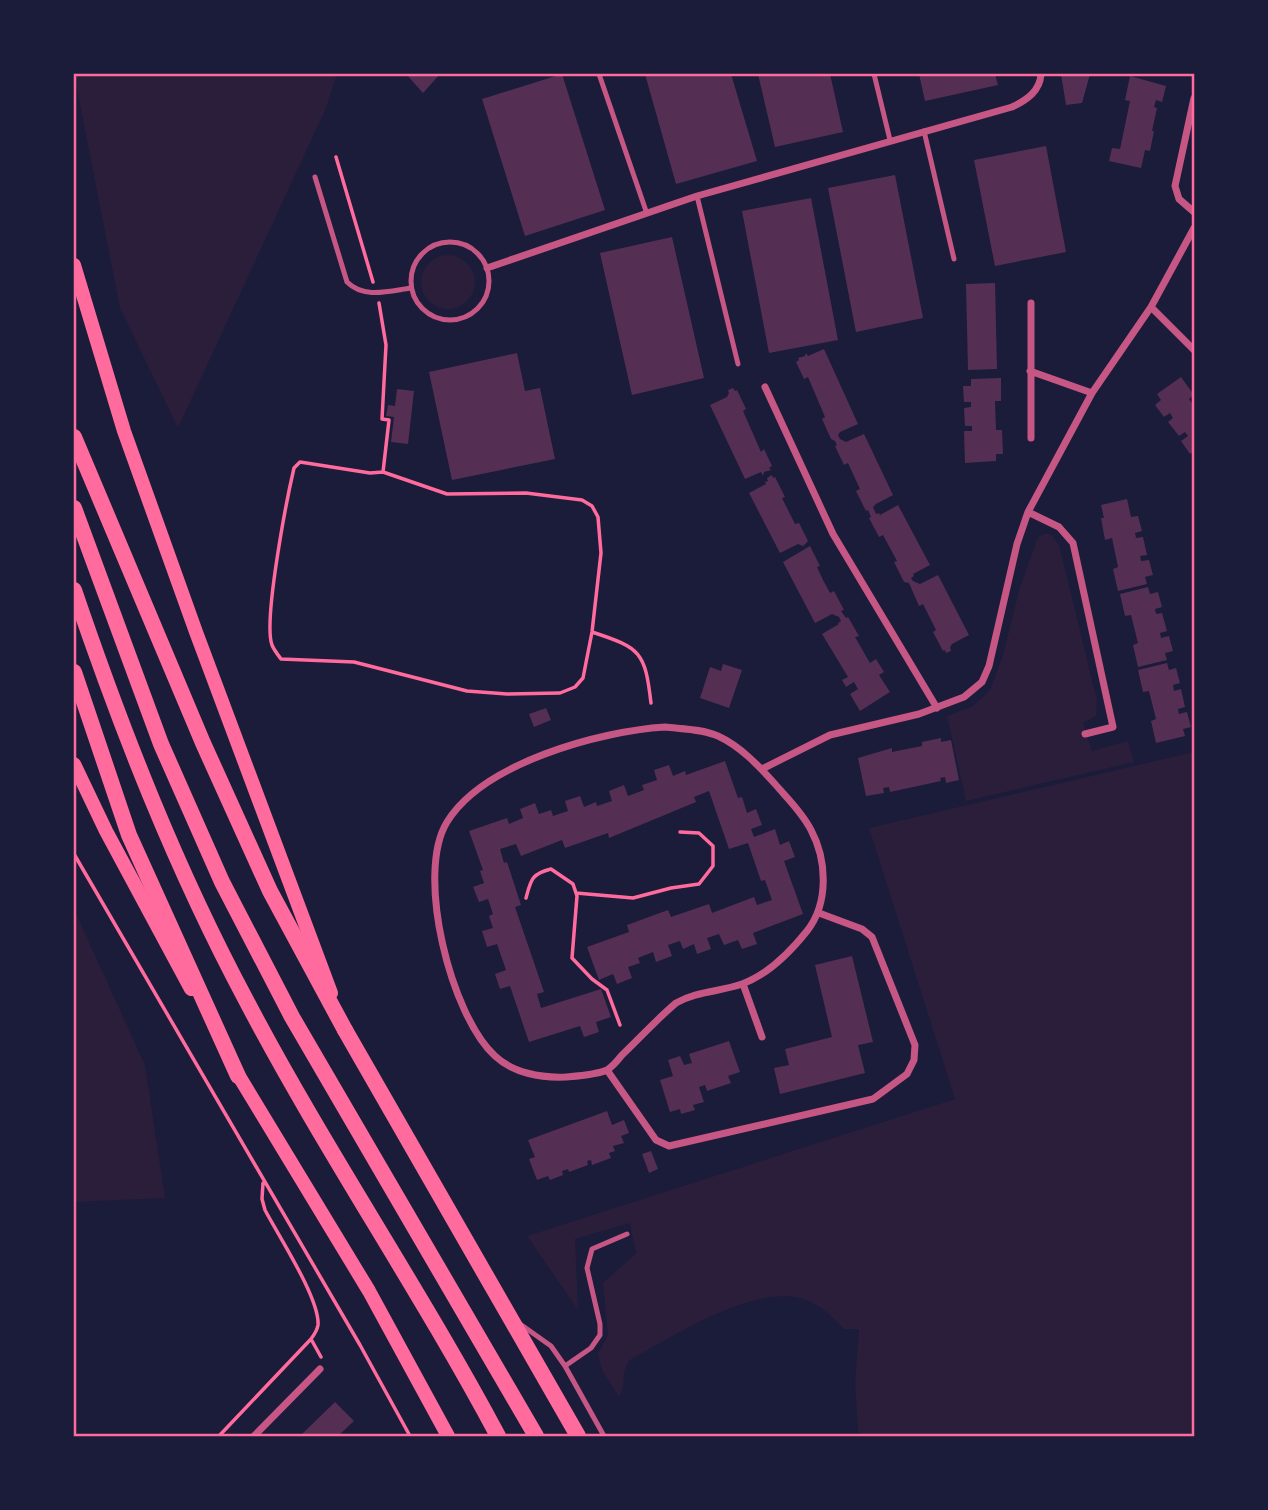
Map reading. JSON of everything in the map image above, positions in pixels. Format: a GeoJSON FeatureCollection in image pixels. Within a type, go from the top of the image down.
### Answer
{"type":"FeatureCollection","features":[{"type":"Feature","properties":{"kind":"main road"},"geometry":{"type":"LineString","coordinates":[[74,265],[124,431],[345,1030]]}},
{"type":"Feature","properties":{"kind":"main road"},"geometry":{"type":"LineString","coordinates":[[74,437],[203,743],[270,891],[345,1030],[578,1437]]}},
{"type":"Feature","properties":{"kind":"main road"},"geometry":{"type":"LineString","coordinates":[[74,508],[161,744],[222,883],[292,1017],[536,1437]]}},
{"type":"Feature","properties":{"kind":"main road"},"geometry":{"type":"LineString","coordinates":[[74,590],[142,779],[205,921],[246,1002],[498,1437]]}},
{"type":"Feature","properties":{"kind":"main road"},"geometry":{"type":"LineString","coordinates":[[74,672],[129,835],[238,1076]]}},
{"type":"Feature","properties":{"kind":"main road"},"geometry":{"type":"LineString","coordinates":[[74,764],[106,831],[238,1076],[369,1291],[448,1437]]}},
{"type":"Feature","properties":{"kind":"street"},"geometry":{"type":"LineString","coordinates":[[487,268],[646,211],[1022,103],[1036,89],[1041,74]]}},
{"type":"Feature","properties":{"kind":"street"},"geometry":{"type":"LineString","coordinates":[[1195,98],[1175,186],[1179,199],[1195,212]]}},
{"type":"Feature","properties":{"kind":"street"},"geometry":{"type":"LineString","coordinates":[[762,769],[830,735],[937,708],[964,697],[982,682],[989,666],[1017,544],[1028,512],[1092,393],[1151,307],[1195,228]]}},
{"type":"Feature","properties":{"kind":"street"},"geometry":{"type":"LineString","coordinates":[[1031,303],[1031,438]]}},
{"type":"Feature","properties":{"kind":"street"},"geometry":{"type":"LineString","coordinates":[[1151,307],[1195,350]]}},
{"type":"Feature","properties":{"kind":"street"},"geometry":{"type":"LineString","coordinates":[[1030,370],[1092,393]]}},
{"type":"Feature","properties":{"kind":"street"},"geometry":{"type":"LineString","coordinates":[[765,387],[833,534],[937,708]]}},
{"type":"Feature","properties":{"kind":"street"},"geometry":{"type":"LineString","coordinates":[[1028,512],[1059,527],[1073,543],[1113,727],[1085,734]]}},
{"type":"Feature","properties":{"kind":"street"},"geometry":{"type":"LineString","coordinates":[[665,727],[708,733],[731,744],[762,769],[802,815],[814,838],[821,864],[823,893],[819,913],[786,954],[743,984],[689,996],[676,1003],[607,1070],[564,1077],[534,1075],[507,1065],[485,1045],[455,986],[441,936],[435,878],[440,835],[448,820],[472,792],[504,772],[589,740],[665,727]]}},
{"type":"Feature","properties":{"kind":"street"},"geometry":{"type":"LineString","coordinates":[[607,1070],[656,1140],[669,1146],[873,1099],[891,1087],[907,1074],[915,1053],[915,1045],[897,995],[872,937],[862,929],[819,913]]}},
{"type":"Feature","properties":{"kind":"street"},"geometry":{"type":"LineString","coordinates":[[743,984],[762,1037]]}},
{"type":"Feature","properties":{"kind":"street"},"geometry":{"type":"LineString","coordinates":[[254,1437],[320,1369]]}},
{"type":"Feature","properties":{"kind":"lane"},"geometry":{"type":"LineString","coordinates":[[599,74],[646,211]]}},
{"type":"Feature","properties":{"kind":"lane"},"geometry":{"type":"LineString","coordinates":[[874,74],[890,140]]}},
{"type":"Feature","properties":{"kind":"lane"},"geometry":{"type":"LineString","coordinates":[[924,131],[954,259]]}},
{"type":"Feature","properties":{"kind":"lane"},"geometry":{"type":"LineString","coordinates":[[315,177],[343,276],[351,286],[360,292],[376,293],[411,288]]}},
{"type":"Feature","properties":{"kind":"lane"},"geometry":{"type":"LineString","coordinates":[[697,196],[738,365]]}},
{"type":"Feature","properties":{"kind":"lane"},"geometry":{"type":"LineString","coordinates":[[459,243],[471,248],[487,268],[487,294],[472,314],[460,320],[434,318],[423,311],[411,288],[410,275],[415,263],[422,253],[433,245],[459,243]]}},
{"type":"Feature","properties":{"kind":"lane"},"geometry":{"type":"LineString","coordinates":[[565,1366],[591,1349],[600,1335],[587,1268],[592,1249],[627,1234]]}},
{"type":"Feature","properties":{"kind":"lane"},"geometry":{"type":"LineString","coordinates":[[509,1315],[551,1346],[604,1437]]}},
{"type":"Feature","properties":{"kind":"path"},"geometry":{"type":"LineString","coordinates":[[336,157],[376,293],[386,345],[382,419],[389,420],[383,472]]}},
{"type":"Feature","properties":{"kind":"path"},"geometry":{"type":"LineString","coordinates":[[300,462],[370,473],[383,472],[447,494],[526,493],[582,500],[592,506],[598,517],[601,553],[592,632],[583,678],[575,687],[560,694],[467,691],[354,662],[281,659],[271,644],[270,623],[294,468],[300,462]]}},
{"type":"Feature","properties":{"kind":"path"},"geometry":{"type":"LineString","coordinates":[[592,632],[618,640],[636,650],[643,661],[651,703]]}},
{"type":"Feature","properties":{"kind":"path"},"geometry":{"type":"LineString","coordinates":[[576,893],[633,898],[699,884],[713,866],[713,846],[699,833],[680,832]]}},
{"type":"Feature","properties":{"kind":"path"},"geometry":{"type":"LineString","coordinates":[[74,854],[360,1345],[410,1437]]}},
{"type":"Feature","properties":{"kind":"path"},"geometry":{"type":"LineString","coordinates":[[526,898],[530,880],[539,872],[551,869],[573,884],[576,893],[572,958],[607,990],[620,1025]]}},
{"type":"Feature","properties":{"kind":"path"},"geometry":{"type":"LineString","coordinates":[[219,1437],[317,1332],[318,1322],[308,1289],[265,1210],[262,1199],[263,1182]]}},
{"type":"Feature","properties":{"kind":"path"},"geometry":{"type":"LineString","coordinates":[[311,1339],[319,1352],[322,1362],[320,1369]]}},
{"type":"Feature","properties":{"kind":"shaded area"},"geometry":{"type":"Polygon","coordinates":[[[74,74],[337,74],[326,108],[178,428],[120,308],[74,74]]]}},
{"type":"Feature","properties":{"kind":"shaded area"},"geometry":{"type":"Polygon","coordinates":[[[448,255],[467,263],[475,282],[467,301],[448,309],[429,301],[421,282],[429,263],[448,255]]]}},
{"type":"Feature","properties":{"kind":"shaded area"},"geometry":{"type":"Polygon","coordinates":[[[1046,533],[1052,535],[1059,545],[1097,700],[1096,716],[1083,723],[1092,751],[1128,741],[1134,762],[966,801],[947,716],[973,706],[990,690],[1003,655],[1020,587],[1038,537],[1046,533]]]}},
{"type":"Feature","properties":{"kind":"shaded area"},"geometry":{"type":"Polygon","coordinates":[[[1194,752],[1194,1436],[861,1436],[858,1430],[855,1382],[859,1329],[844,1329],[815,1304],[791,1297],[744,1303],[694,1325],[630,1360],[625,1369],[619,1397],[602,1370],[598,1354],[608,1335],[603,1283],[636,1253],[630,1223],[575,1239],[578,1310],[527,1236],[955,1099],[869,828],[1194,752]]]}},
{"type":"Feature","properties":{"kind":"shaded area"},"geometry":{"type":"Polygon","coordinates":[[[74,909],[145,1065],[165,1198],[74,1202],[74,909]]]}},
{"type":"Feature","properties":{"kind":"building"},"geometry":{"type":"Polygon","coordinates":[[[406,74],[440,74],[423,93],[406,74]]]}},
{"type":"Feature","properties":{"kind":"building"},"geometry":{"type":"Polygon","coordinates":[[[562,74],[605,210],[525,236],[482,99],[562,74]]]}},
{"type":"Feature","properties":{"kind":"building"},"geometry":{"type":"Polygon","coordinates":[[[645,74],[731,74],[757,161],[676,184],[645,74]]]}},
{"type":"Feature","properties":{"kind":"building"},"geometry":{"type":"Polygon","coordinates":[[[758,74],[830,74],[843,132],[775,147],[758,74]]]}},
{"type":"Feature","properties":{"kind":"building"},"geometry":{"type":"Polygon","coordinates":[[[919,74],[995,74],[998,85],[925,101],[919,74]]]}},
{"type":"Feature","properties":{"kind":"building"},"geometry":{"type":"Polygon","coordinates":[[[1061,74],[1090,74],[1082,103],[1066,105],[1061,74]]]}},
{"type":"Feature","properties":{"kind":"building"},"geometry":{"type":"Polygon","coordinates":[[[1130,76],[1166,86],[1162,102],[1156,100],[1150,151],[1145,150],[1141,168],[1109,161],[1112,148],[1120,149],[1130,101],[1125,100],[1130,76]]]}},
{"type":"Feature","properties":{"kind":"building"},"geometry":{"type":"Polygon","coordinates":[[[1046,146],[1066,252],[995,266],[974,160],[1046,146]]]}},
{"type":"Feature","properties":{"kind":"building"},"geometry":{"type":"Polygon","coordinates":[[[895,175],[923,318],[856,332],[828,188],[895,175]]]}},
{"type":"Feature","properties":{"kind":"building"},"geometry":{"type":"Polygon","coordinates":[[[811,198],[838,340],[769,353],[742,211],[811,198]]]}},
{"type":"Feature","properties":{"kind":"building"},"geometry":{"type":"Polygon","coordinates":[[[672,237],[704,378],[632,395],[600,253],[672,237]]]}},
{"type":"Feature","properties":{"kind":"building"},"geometry":{"type":"Polygon","coordinates":[[[995,283],[997,369],[968,370],[966,284],[995,283]]]}},
{"type":"Feature","properties":{"kind":"building"},"geometry":{"type":"Polygon","coordinates":[[[824,349],[858,424],[838,435],[846,442],[864,434],[893,495],[873,507],[876,514],[880,515],[898,505],[930,565],[913,574],[911,578],[920,584],[938,575],[969,635],[952,644],[951,651],[943,651],[923,604],[919,606],[909,583],[904,582],[894,562],[897,561],[883,535],[879,537],[868,510],[866,511],[856,491],[860,489],[848,463],[844,465],[835,446],[837,445],[831,439],[822,419],[825,417],[808,377],[804,379],[796,362],[806,353],[808,356],[824,349]]]}},
{"type":"Feature","properties":{"kind":"building"},"geometry":{"type":"Polygon","coordinates":[[[517,353],[525,391],[540,388],[555,459],[452,480],[429,372],[517,353]]]}},
{"type":"Feature","properties":{"kind":"building"},"geometry":{"type":"Polygon","coordinates":[[[1181,377],[1194,395],[1189,399],[1194,406],[1194,451],[1190,454],[1181,441],[1188,436],[1185,432],[1179,436],[1168,422],[1173,418],[1170,413],[1164,417],[1155,405],[1161,400],[1157,394],[1181,377]]]}},
{"type":"Feature","properties":{"kind":"building"},"geometry":{"type":"Polygon","coordinates":[[[1001,378],[1001,401],[995,401],[996,430],[1002,430],[1003,454],[996,454],[996,461],[965,463],[964,431],[972,431],[972,426],[965,426],[964,408],[971,407],[971,402],[964,402],[963,386],[971,386],[971,379],[1001,378]]]}},
{"type":"Feature","properties":{"kind":"building"},"geometry":{"type":"Polygon","coordinates":[[[397,389],[414,391],[408,444],[391,442],[394,417],[386,416],[388,405],[395,406],[397,389]]]}},
{"type":"Feature","properties":{"kind":"building"},"geometry":{"type":"Polygon","coordinates":[[[728,390],[737,390],[746,409],[743,411],[761,452],[764,449],[772,466],[763,476],[761,472],[745,479],[710,405],[727,397],[728,390]]]}},
{"type":"Feature","properties":{"kind":"building"},"geometry":{"type":"Polygon","coordinates":[[[772,475],[785,497],[782,498],[795,524],[799,523],[808,541],[803,546],[798,544],[780,553],[749,493],[766,484],[767,478],[772,475]]]}},
{"type":"Feature","properties":{"kind":"building"},"geometry":{"type":"Polygon","coordinates":[[[1127,499],[1131,517],[1138,516],[1142,531],[1135,533],[1136,538],[1143,537],[1147,555],[1140,556],[1141,561],[1149,560],[1153,575],[1145,577],[1147,584],[1118,591],[1113,569],[1118,567],[1112,538],[1105,540],[1101,505],[1127,499]]]}},
{"type":"Feature","properties":{"kind":"building"},"geometry":{"type":"Polygon","coordinates":[[[810,546],[820,566],[817,567],[823,580],[830,593],[834,591],[844,610],[841,611],[848,617],[859,636],[855,637],[870,663],[876,659],[884,672],[879,675],[890,692],[860,711],[850,694],[858,689],[854,682],[846,687],[842,680],[848,677],[822,634],[839,624],[839,617],[832,614],[815,623],[783,562],[810,546]]]}},
{"type":"Feature","properties":{"kind":"building"},"geometry":{"type":"Polygon","coordinates":[[[1148,587],[1150,594],[1158,592],[1162,607],[1155,609],[1156,614],[1162,613],[1167,631],[1160,633],[1161,638],[1169,636],[1173,651],[1165,653],[1167,660],[1138,667],[1133,645],[1138,643],[1131,615],[1125,616],[1120,594],[1148,587]]]}},
{"type":"Feature","properties":{"kind":"building"},"geometry":{"type":"Polygon","coordinates":[[[1167,663],[1169,670],[1176,668],[1180,683],[1173,685],[1174,691],[1181,689],[1185,707],[1178,709],[1179,714],[1187,712],[1191,727],[1183,729],[1185,736],[1156,743],[1151,721],[1156,719],[1149,691],[1143,692],[1138,670],[1167,663]]]}},
{"type":"Feature","properties":{"kind":"building"},"geometry":{"type":"Polygon","coordinates":[[[723,664],[742,670],[729,708],[700,698],[710,667],[721,671],[723,664]]]}},
{"type":"Feature","properties":{"kind":"building"},"geometry":{"type":"Polygon","coordinates":[[[546,708],[551,720],[534,727],[529,714],[546,708]]]}},
{"type":"Feature","properties":{"kind":"building"},"geometry":{"type":"Polygon","coordinates":[[[941,738],[941,742],[951,740],[959,780],[946,783],[945,777],[940,778],[941,781],[890,792],[889,787],[883,788],[884,793],[866,796],[858,758],[892,748],[892,752],[922,746],[922,742],[941,738]]]}},
{"type":"Feature","properties":{"kind":"building"},"geometry":{"type":"Polygon","coordinates":[[[725,761],[738,798],[742,797],[747,813],[756,809],[762,825],[751,829],[754,837],[775,829],[780,845],[789,841],[795,857],[784,861],[803,914],[753,933],[757,944],[742,949],[738,940],[724,945],[719,934],[707,938],[711,949],[697,954],[694,944],[683,949],[680,941],[668,945],[672,956],[656,962],[653,952],[638,958],[640,963],[628,967],[632,978],[617,984],[613,974],[599,980],[587,947],[629,932],[627,925],[668,910],[671,917],[709,904],[712,913],[754,897],[757,905],[772,900],[765,880],[761,881],[748,843],[729,849],[709,791],[694,797],[696,802],[609,838],[608,833],[565,848],[562,840],[521,856],[516,844],[500,849],[521,905],[515,907],[544,992],[537,994],[541,1008],[601,989],[611,1017],[596,1022],[599,1032],[584,1037],[580,1026],[529,1042],[510,986],[500,989],[495,974],[506,970],[497,944],[487,947],[482,931],[493,928],[489,916],[493,914],[488,899],[479,902],[473,887],[484,883],[480,871],[483,870],[469,831],[507,818],[509,824],[523,818],[520,809],[535,803],[539,814],[551,810],[553,816],[568,811],[565,801],[580,796],[584,807],[596,802],[597,806],[612,801],[609,791],[624,785],[628,796],[644,790],[642,785],[657,780],[654,770],[669,765],[673,776],[685,771],[686,775],[725,761]]]}},
{"type":"Feature","properties":{"kind":"building"},"geometry":{"type":"Polygon","coordinates":[[[852,956],[873,1042],[858,1045],[865,1073],[780,1094],[774,1068],[789,1065],[785,1049],[832,1037],[815,965],[852,956]]]}},
{"type":"Feature","properties":{"kind":"building"},"geometry":{"type":"Polygon","coordinates":[[[729,1041],[740,1072],[728,1076],[731,1083],[707,1091],[705,1085],[699,1087],[704,1102],[693,1105],[695,1110],[681,1114],[680,1109],[670,1112],[660,1080],[673,1076],[668,1060],[680,1056],[684,1065],[692,1063],[689,1054],[729,1041]]]}},
{"type":"Feature","properties":{"kind":"building"},"geometry":{"type":"Polygon","coordinates":[[[607,1111],[612,1125],[624,1120],[629,1133],[621,1136],[624,1143],[613,1146],[615,1151],[609,1153],[611,1158],[592,1165],[591,1160],[587,1161],[588,1165],[569,1172],[568,1169],[562,1171],[563,1175],[550,1180],[548,1176],[537,1180],[529,1159],[535,1157],[528,1140],[607,1111]]]}},
{"type":"Feature","properties":{"kind":"building"},"geometry":{"type":"Polygon","coordinates":[[[651,1151],[658,1169],[649,1173],[642,1154],[651,1151]]]}},
{"type":"Feature","properties":{"kind":"building"},"geometry":{"type":"Polygon","coordinates":[[[335,1402],[354,1421],[338,1436],[300,1436],[335,1402]]]}}]}
